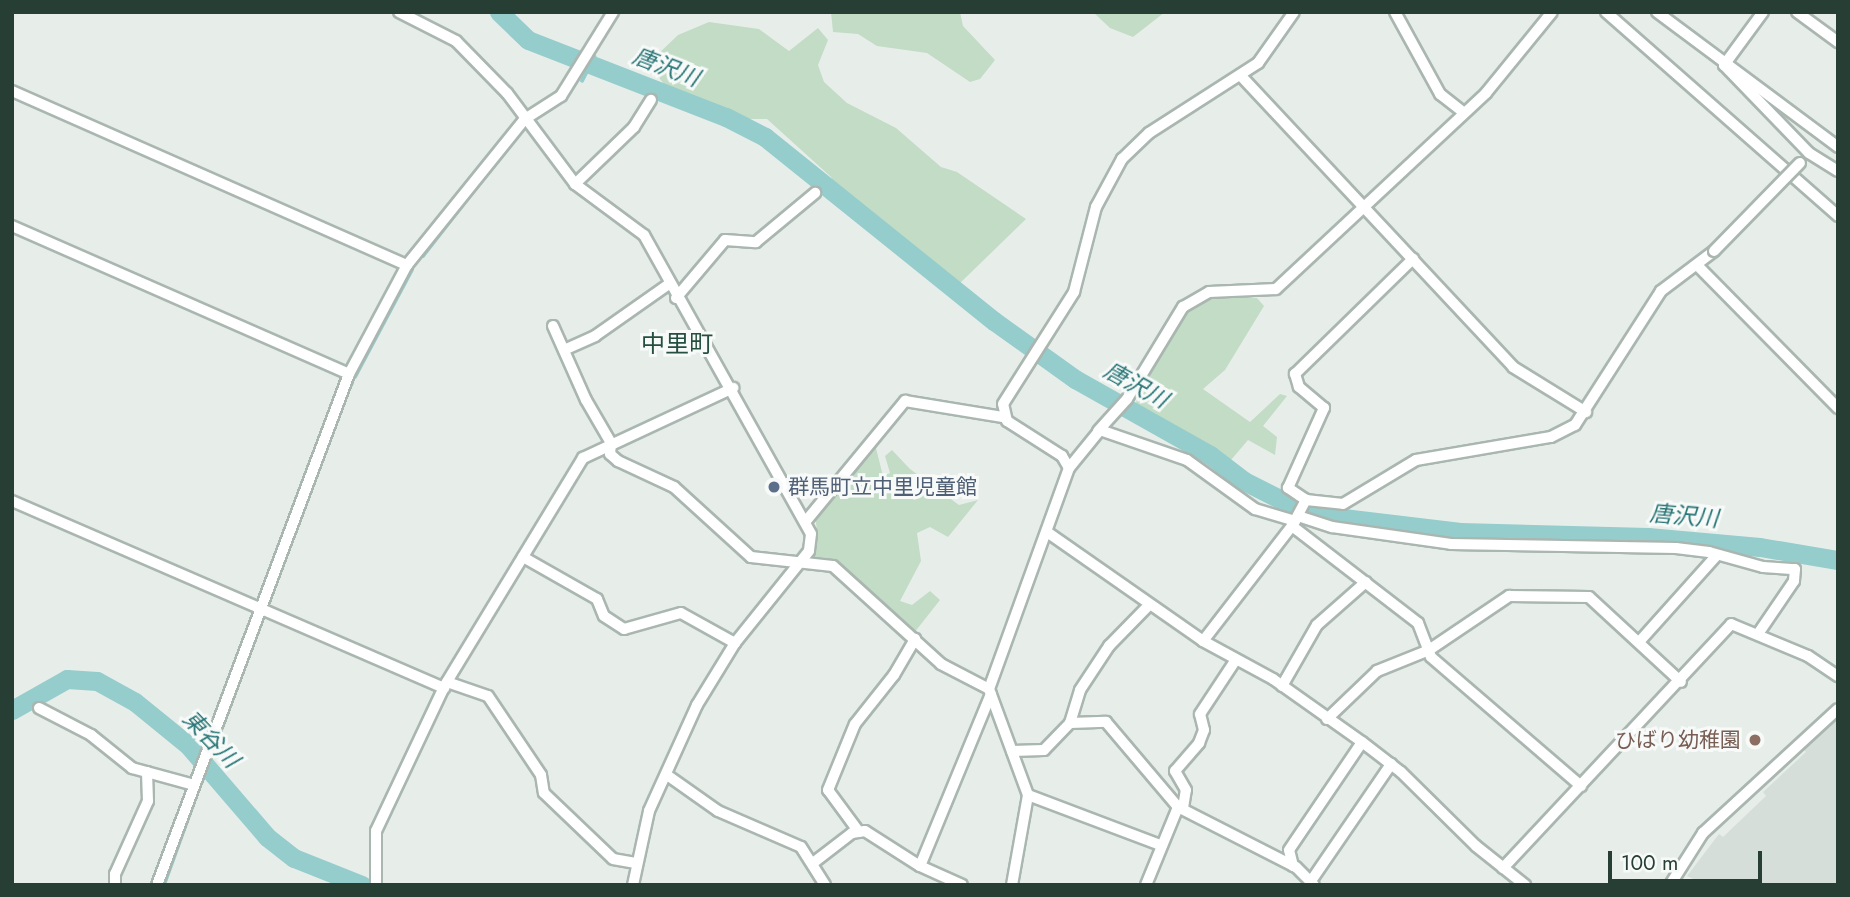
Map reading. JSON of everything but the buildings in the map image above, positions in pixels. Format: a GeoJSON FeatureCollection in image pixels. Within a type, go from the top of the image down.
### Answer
{"type":"FeatureCollection","features":[{"type":"Feature","properties":{"kind":"street"},"geometry":{"type":"LineString","coordinates":[[399,12],[456,41],[507,93],[575,184],[644,235],[676,298],[733,388],[806,521],[811,542],[735,643],[697,705],[649,811],[633,885]]}},
{"type":"Feature","properties":{"kind":"street"},"geometry":{"type":"LineString","coordinates":[[157,885],[349,373],[407,265],[525,119],[561,96],[585,53],[613,12]]}},
{"type":"Feature","properties":{"kind":"street"},"geometry":{"type":"LineString","coordinates":[[1003,417],[1003,404],[1074,292],[1096,208],[1122,159],[1149,133],[1242,77],[1271,50],[1294,12]]}},
{"type":"Feature","properties":{"kind":"street"},"geometry":{"type":"LineString","coordinates":[[1395,12],[1440,94],[1463,112]]}},
{"type":"Feature","properties":{"kind":"street"},"geometry":{"type":"LineString","coordinates":[[920,866],[990,692],[1069,468],[1127,399],[1183,307],[1209,292],[1276,289],[1486,93],[1552,12]]}},
{"type":"Feature","properties":{"kind":"street"},"geometry":{"type":"LineString","coordinates":[[1606,12],[1838,216]]}},
{"type":"Feature","properties":{"kind":"street"},"geometry":{"type":"LineString","coordinates":[[1657,12],[1724,65],[1809,153],[1838,171]]}},
{"type":"Feature","properties":{"kind":"street"},"geometry":{"type":"LineString","coordinates":[[1724,65],[1763,12]]}},
{"type":"Feature","properties":{"kind":"street"},"geometry":{"type":"LineString","coordinates":[[1797,12],[1838,42]]}},
{"type":"Feature","properties":{"kind":"street"},"geometry":{"type":"LineString","coordinates":[[1724,65],[1742,74],[1838,147]]}},
{"type":"Feature","properties":{"kind":"street"},"geometry":{"type":"LineString","coordinates":[[1242,77],[1513,367],[1586,412]]}},
{"type":"Feature","properties":{"kind":"street"},"geometry":{"type":"LineString","coordinates":[[12,91],[407,265]]}},
{"type":"Feature","properties":{"kind":"street"},"geometry":{"type":"LineString","coordinates":[[575,184],[634,127],[651,100]]}},
{"type":"Feature","properties":{"kind":"street"},"geometry":{"type":"LineString","coordinates":[[1413,259],[1295,374],[1298,387],[1324,408],[1289,488],[1306,501],[1343,504],[1416,460],[1551,437],[1574,425],[1586,412],[1661,292],[1714,251],[1809,153]]}},
{"type":"Feature","properties":{"kind":"street"},"geometry":{"type":"LineString","coordinates":[[676,298],[725,240],[756,242],[815,193]]}},
{"type":"Feature","properties":{"kind":"street"},"geometry":{"type":"LineString","coordinates":[[12,226],[349,373]]}},
{"type":"Feature","properties":{"kind":"street"},"geometry":{"type":"LineString","coordinates":[[1697,265],[1838,408]]}},
{"type":"Feature","properties":{"kind":"street"},"geometry":{"type":"LineString","coordinates":[[564,350],[595,336],[669,284]]}},
{"type":"Feature","properties":{"kind":"street"},"geometry":{"type":"LineString","coordinates":[[553,326],[611,443],[610,454],[618,461],[674,487],[751,557],[800,559],[833,566],[947,668],[990,692],[1028,795],[1012,885]]}},
{"type":"Feature","properties":{"kind":"street"},"geometry":{"type":"LineString","coordinates":[[376,882],[376,831],[445,685],[583,458],[733,388]]}},
{"type":"Feature","properties":{"kind":"street"},"geometry":{"type":"LineString","coordinates":[[806,521],[905,401],[1003,417],[1062,456],[1069,468]]}},
{"type":"Feature","properties":{"kind":"street"},"geometry":{"type":"LineString","coordinates":[[1098,431],[1187,460],[1255,509],[1332,527],[1451,544],[1676,548],[1796,571],[1758,634]]}},
{"type":"Feature","properties":{"kind":"street"},"geometry":{"type":"LineString","coordinates":[[12,501],[445,685],[488,696],[541,775],[544,793],[613,859],[636,863]]}},
{"type":"Feature","properties":{"kind":"street"},"geometry":{"type":"LineString","coordinates":[[1203,641],[1296,519],[1306,501]]}},
{"type":"Feature","properties":{"kind":"street"},"geometry":{"type":"LineString","coordinates":[[1296,519],[1366,582],[1418,623],[1429,650],[1581,786]]}},
{"type":"Feature","properties":{"kind":"street"},"geometry":{"type":"LineString","coordinates":[[1047,532],[1203,641],[1282,686],[1391,764],[1503,868],[1525,885]]}},
{"type":"Feature","properties":{"kind":"street"},"geometry":{"type":"LineString","coordinates":[[1639,642],[1717,555]]}},
{"type":"Feature","properties":{"kind":"street"},"geometry":{"type":"LineString","coordinates":[[523,557],[597,599],[604,616],[625,629],[681,613],[735,643]]}},
{"type":"Feature","properties":{"kind":"street"},"geometry":{"type":"LineString","coordinates":[[1282,686],[1317,625],[1366,582]]}},
{"type":"Feature","properties":{"kind":"street"},"geometry":{"type":"LineString","coordinates":[[1327,719],[1377,671],[1429,650],[1495,603],[1521,595],[1589,597],[1681,682]]}},
{"type":"Feature","properties":{"kind":"street"},"geometry":{"type":"LineString","coordinates":[[1012,751],[1044,750],[1070,723],[1080,690],[1108,646],[1149,605]]}},
{"type":"Feature","properties":{"kind":"street"},"geometry":{"type":"LineString","coordinates":[[1503,868],[1681,682],[1731,624],[1808,656],[1838,676]]}},
{"type":"Feature","properties":{"kind":"street"},"geometry":{"type":"LineString","coordinates":[[915,639],[894,675],[855,724],[828,790],[859,832],[878,836],[920,866],[962,885]]}},
{"type":"Feature","properties":{"kind":"street"},"geometry":{"type":"LineString","coordinates":[[1146,885],[1160,845],[1181,807],[1185,790],[1175,771],[1199,743],[1204,730],[1200,714],[1235,661]]}},
{"type":"Feature","properties":{"kind":"street"},"geometry":{"type":"LineString","coordinates":[[39,708],[91,735],[132,768],[195,782]]}},
{"type":"Feature","properties":{"kind":"street"},"geometry":{"type":"LineString","coordinates":[[1670,885],[1703,833],[1838,709]]}},
{"type":"Feature","properties":{"kind":"street"},"geometry":{"type":"LineString","coordinates":[[1070,723],[1106,722],[1181,807],[1293,866],[1313,883],[1391,764]]}},
{"type":"Feature","properties":{"kind":"street"},"geometry":{"type":"LineString","coordinates":[[1293,866],[1289,850],[1362,743]]}},
{"type":"Feature","properties":{"kind":"street"},"geometry":{"type":"LineString","coordinates":[[115,885],[115,874],[149,802],[147,772]]}},
{"type":"Feature","properties":{"kind":"street"},"geometry":{"type":"LineString","coordinates":[[667,775],[718,811],[800,847],[825,885]]}},
{"type":"Feature","properties":{"kind":"street"},"geometry":{"type":"LineString","coordinates":[[1028,795],[1160,845]]}},
{"type":"Feature","properties":{"kind":"street"},"geometry":{"type":"LineString","coordinates":[[813,863],[859,832]]}},
{"type":"Feature","properties":{"kind":"shaded area"},"geometry":{"type":"Polygon","coordinates":[[[1838,716],[1838,885],[1706,885],[1687,876],[1719,834],[1723,837],[1766,796],[1763,792],[1806,752],[1802,748],[1838,716]]]}},
{"type":"Feature","properties":{"kind":"green space"},"geometry":{"type":"Polygon","coordinates":[[[831,12],[960,12],[963,26],[995,60],[980,79],[970,82],[927,53],[877,46],[858,34],[833,32],[831,12]]]}},
{"type":"Feature","properties":{"kind":"green space"},"geometry":{"type":"Polygon","coordinates":[[[1093,12],[1165,12],[1133,37],[1110,28],[1093,12]]]}},
{"type":"Feature","properties":{"kind":"green space"},"geometry":{"type":"Polygon","coordinates":[[[709,22],[759,29],[789,51],[818,28],[828,40],[818,65],[824,82],[847,103],[896,128],[941,167],[957,172],[1026,219],[957,286],[847,208],[831,177],[767,119],[725,119],[675,98],[660,79],[654,58],[678,35],[709,22]]]}},
{"type":"Feature","properties":{"kind":"green space"},"geometry":{"type":"Polygon","coordinates":[[[1217,295],[1257,298],[1264,306],[1225,370],[1203,389],[1250,422],[1280,394],[1287,396],[1263,426],[1277,437],[1275,455],[1248,440],[1231,460],[1178,439],[1133,412],[1146,372],[1185,310],[1202,297],[1217,295]]]}},
{"type":"Feature","properties":{"kind":"green space"},"geometry":{"type":"Polygon","coordinates":[[[875,444],[883,476],[890,473],[885,456],[892,450],[910,469],[959,505],[978,500],[948,537],[930,527],[917,533],[921,561],[900,601],[912,605],[930,591],[940,600],[914,633],[825,558],[811,557],[818,537],[815,516],[875,444]]]}},
{"type":"Feature","properties":{"kind":"waterway","name":"唐沢川"},"geometry":{"type":"LineString","coordinates":[[499,12],[528,40],[726,117],[765,137],[994,321],[1075,379],[1210,455],[1244,481],[1292,505],[1343,518],[1460,532],[1648,537],[1760,547],[1838,560]]}},
{"type":"Feature","properties":{"kind":"waterway"},"geometry":{"type":"LineString","coordinates":[[582,81],[594,57]]}},
{"type":"Feature","properties":{"kind":"waterway"},"geometry":{"type":"LineString","coordinates":[[423,256],[484,178]]}},
{"type":"Feature","properties":{"kind":"waterway"},"geometry":{"type":"LineString","coordinates":[[355,377],[412,270]]}},
{"type":"Feature","properties":{"kind":"waterway"},"geometry":{"type":"LineString","coordinates":[[347,393],[352,383]]}},
{"type":"Feature","properties":{"kind":"waterway","name":"東谷川"},"geometry":{"type":"LineString","coordinates":[[12,710],[67,679],[97,681],[135,702],[188,745],[267,837],[294,858],[362,885]]}},
{"type":"Feature","properties":{"kind":"waterway"},"geometry":{"type":"LineString","coordinates":[[215,747],[237,687]]}},
{"type":"Feature","properties":{"kind":"waterway","name":"東谷川"},"geometry":{"type":"LineString","coordinates":[[201,784],[211,758]]}},
{"type":"Feature","properties":{"kind":"waterway"},"geometry":{"type":"LineString","coordinates":[[164,885],[194,802]]}},
{"type":"Feature","properties":{"kind":"place","name":"群馬町立中里児童館"},"geometry":{"type":"Point","coordinates":[774,487]}},
{"type":"Feature","properties":{"kind":"place","name":"ひばり幼稚園"},"geometry":{"type":"Point","coordinates":[1755,740]}},
{"type":"Feature","properties":{"kind":"district","name":"中里町"},"geometry":{"type":"Point","coordinates":[677,344]}}]}
